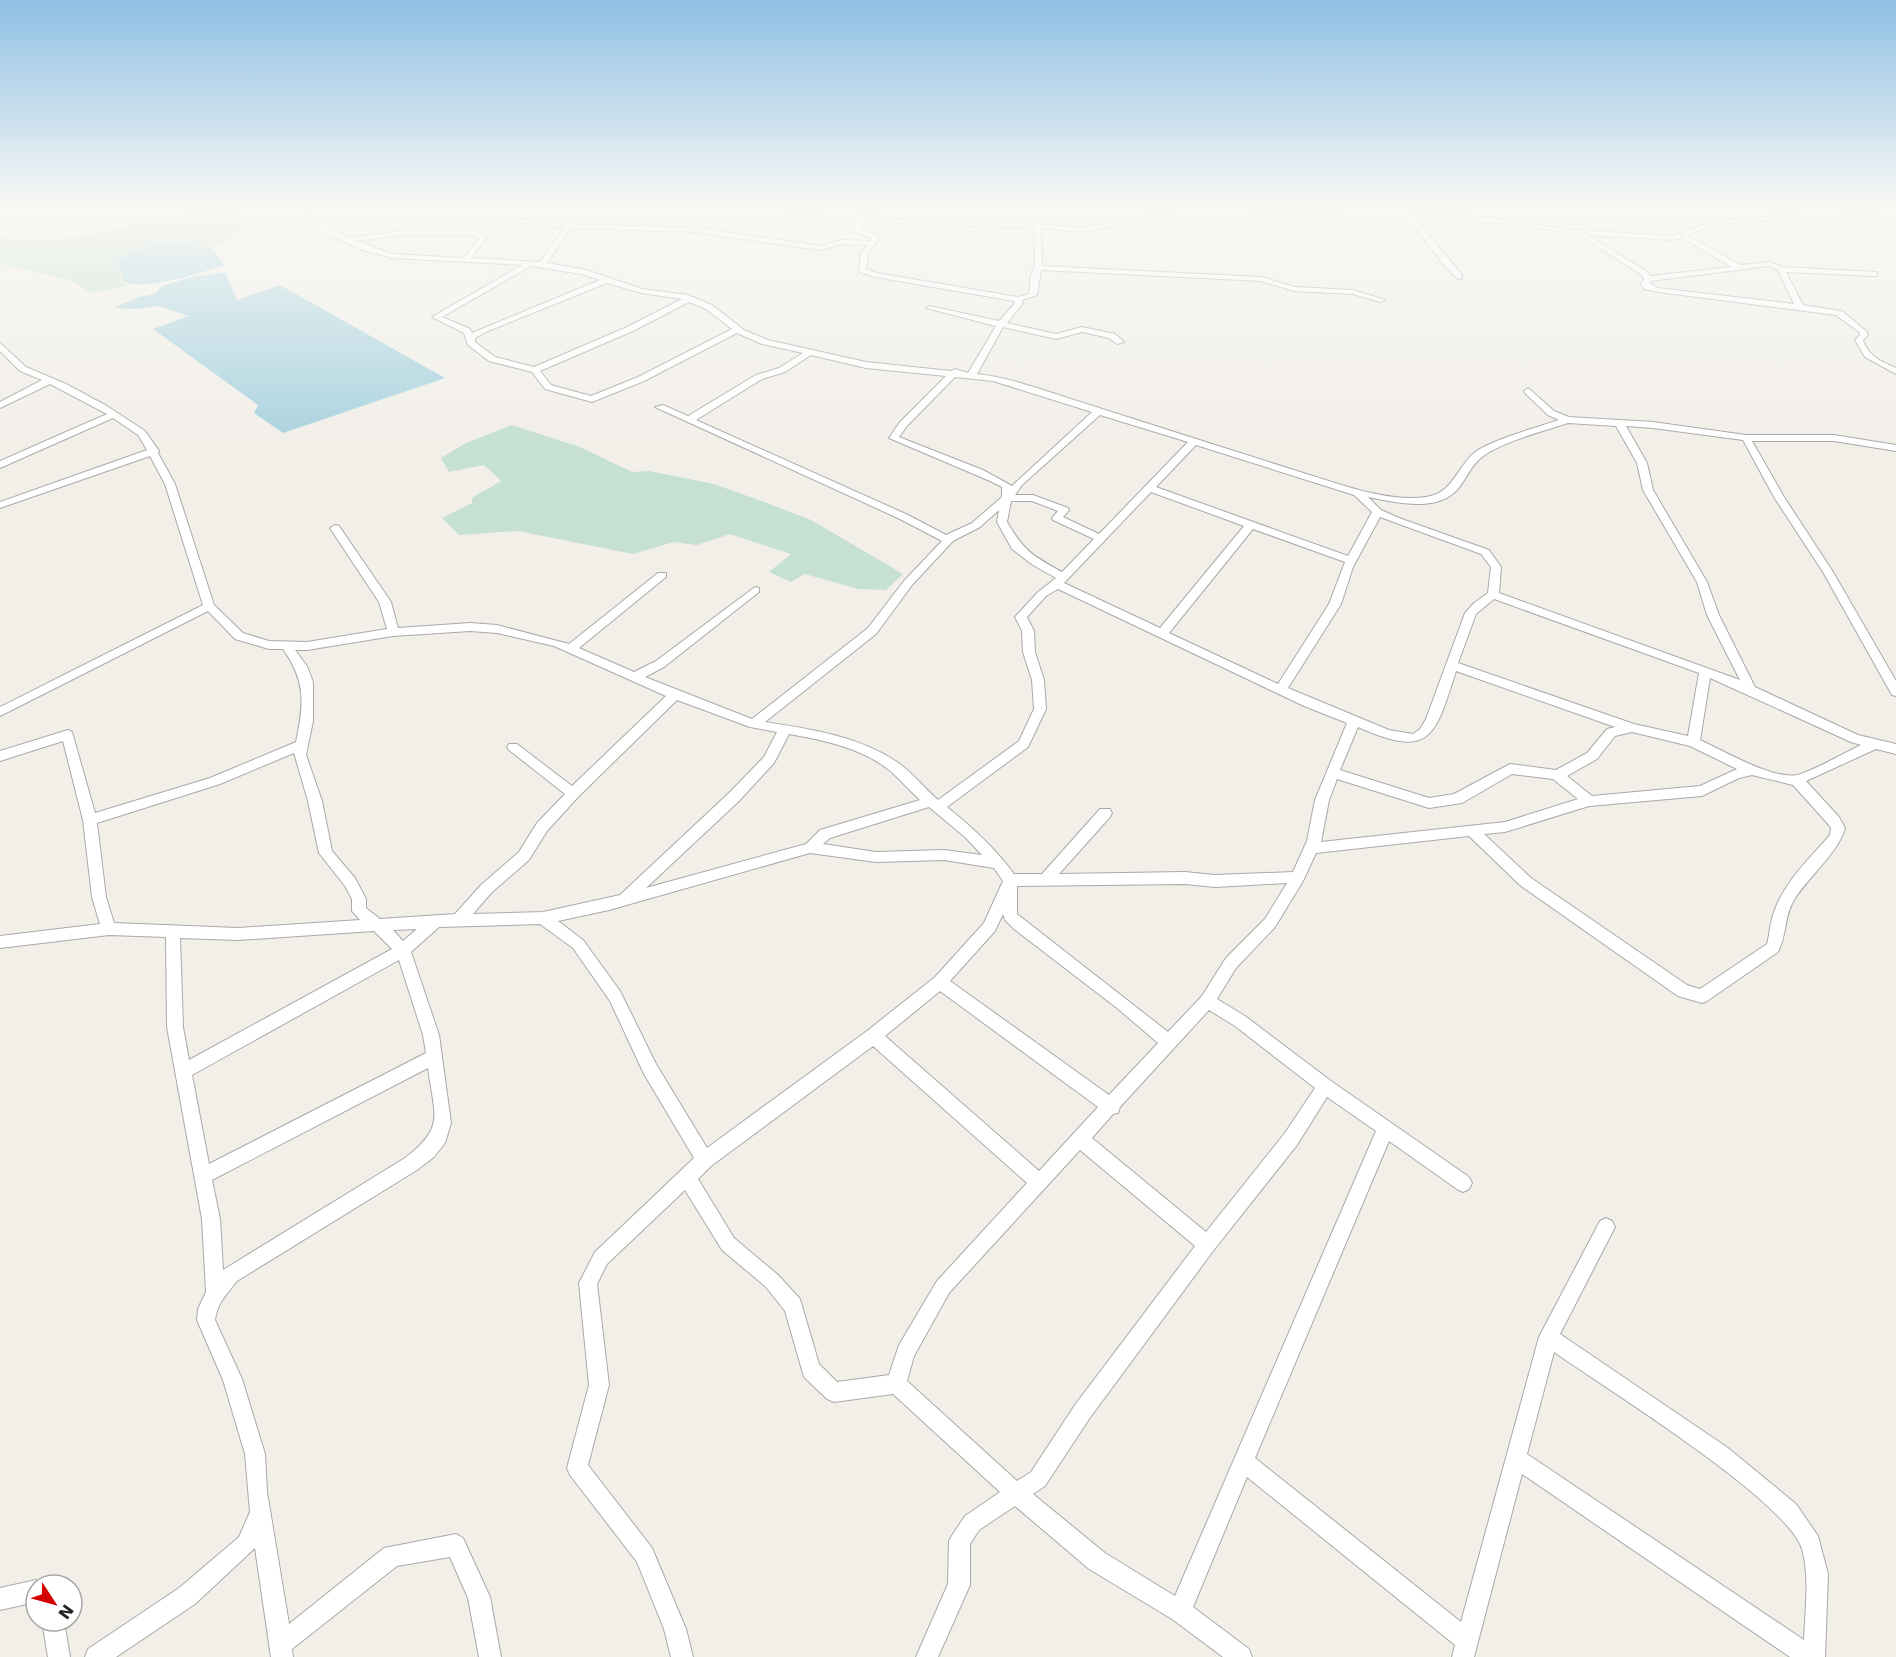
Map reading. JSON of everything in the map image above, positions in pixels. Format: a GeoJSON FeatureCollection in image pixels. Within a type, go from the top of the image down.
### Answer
{"type":"FeatureCollection","features":[{"type":"Feature","properties":{"kind":"street"},"geometry":{"type":"LineString","coordinates":[[490,286],[436,317],[467,331],[471,337],[471,343],[492,359],[536,370],[630,329],[688,298]]}},
{"type":"Feature","properties":{"kind":"street"},"geometry":{"type":"LineString","coordinates":[[471,337],[525,312],[591,286]]}},
{"type":"Feature","properties":{"kind":"street"},"geometry":{"type":"LineString","coordinates":[[627,286],[641,291],[688,298],[709,308],[737,329],[765,342],[866,364],[994,378],[1358,493],[1412,501],[1428,500],[1444,495],[1453,488],[1478,455],[1505,442],[1567,420],[1618,422],[1746,438],[1834,438],[1896,448]]}},
{"type":"Feature","properties":{"kind":"street"},"geometry":{"type":"LineString","coordinates":[[942,286],[1018,299],[1033,296],[1034,286]]}},
{"type":"Feature","properties":{"kind":"street"},"geometry":{"type":"LineString","coordinates":[[1285,286],[1294,289],[1353,292],[1382,300]]}},
{"type":"Feature","properties":{"kind":"street"},"geometry":{"type":"LineString","coordinates":[[1648,286],[1672,292],[1799,305],[1839,313],[1862,331],[1864,335],[1859,340],[1860,346],[1873,359],[1896,371]]}},
{"type":"Feature","properties":{"kind":"street"},"geometry":{"type":"LineString","coordinates":[[1790,286],[1799,305]]}},
{"type":"Feature","properties":{"kind":"street"},"geometry":{"type":"LineString","coordinates":[[972,374],[1001,324],[1019,303],[1018,299]]}},
{"type":"Feature","properties":{"kind":"street"},"geometry":{"type":"LineString","coordinates":[[930,308],[1056,337],[1082,329],[1112,336],[1120,342]]}},
{"type":"Feature","properties":{"kind":"street"},"geometry":{"type":"LineString","coordinates":[[536,370],[548,387],[592,399],[641,379],[737,329]]}},
{"type":"Feature","properties":{"kind":"street"},"geometry":{"type":"LineString","coordinates":[[0,346],[11,363],[50,380],[114,414],[142,433],[154,451],[170,484],[209,606],[239,636],[269,645],[285,645],[332,644],[393,632],[470,627],[527,634],[571,648],[675,695],[754,724],[825,736],[860,749],[892,766],[970,833],[998,862],[1010,880],[1010,916],[1019,925],[1122,1003],[1170,1043]]}},
{"type":"Feature","properties":{"kind":"street"},"geometry":{"type":"LineString","coordinates":[[689,420],[759,377],[782,370],[809,353]]}},
{"type":"Feature","properties":{"kind":"street"},"geometry":{"type":"LineString","coordinates":[[955,372],[903,424],[894,438],[961,464],[1006,486],[1007,498],[1002,522],[1016,547],[1060,581],[1281,690],[1404,739],[1419,738],[1429,729],[1462,629],[1472,611],[1492,595],[1496,567],[1485,552],[1377,512],[1358,493]]}},
{"type":"Feature","properties":{"kind":"street"},"geometry":{"type":"LineString","coordinates":[[0,405],[50,380]]}},
{"type":"Feature","properties":{"kind":"street"},"geometry":{"type":"LineString","coordinates":[[1528,391],[1551,412],[1567,420]]}},
{"type":"Feature","properties":{"kind":"street"},"geometry":{"type":"LineString","coordinates":[[660,407],[949,539]]}},
{"type":"Feature","properties":{"kind":"street"},"geometry":{"type":"LineString","coordinates":[[754,724],[872,631],[908,583],[949,539],[976,525],[1100,410]]}},
{"type":"Feature","properties":{"kind":"street"},"geometry":{"type":"LineString","coordinates":[[0,465],[114,414]]}},
{"type":"Feature","properties":{"kind":"street"},"geometry":{"type":"LineString","coordinates":[[1618,422],[1635,445],[1648,477],[1648,490],[1702,582],[1713,615],[1750,689]]}},
{"type":"Feature","properties":{"kind":"street"},"geometry":{"type":"LineString","coordinates":[[1746,438],[1779,497],[1828,572],[1896,692]]}},
{"type":"Feature","properties":{"kind":"street"},"geometry":{"type":"LineString","coordinates":[[810,848],[825,834],[934,804],[1024,744],[1040,709],[1038,680],[1029,652],[1028,632],[1021,617],[1042,594],[1060,581],[1102,539],[1194,441]]}},
{"type":"Feature","properties":{"kind":"street"},"geometry":{"type":"LineString","coordinates":[[0,505],[154,451]]}},
{"type":"Feature","properties":{"kind":"street"},"geometry":{"type":"LineString","coordinates":[[1150,488],[1352,561]]}},
{"type":"Feature","properties":{"kind":"street"},"geometry":{"type":"LineString","coordinates":[[1007,498],[1033,498],[1064,510],[1057,518],[1102,539]]}},
{"type":"Feature","properties":{"kind":"street"},"geometry":{"type":"LineString","coordinates":[[1281,690],[1287,676],[1335,604],[1352,561],[1377,512]]}},
{"type":"Feature","properties":{"kind":"street"},"geometry":{"type":"LineString","coordinates":[[1163,633],[1251,524]]}},
{"type":"Feature","properties":{"kind":"street"},"geometry":{"type":"LineString","coordinates":[[335,528],[386,602],[393,632]]}},
{"type":"Feature","properties":{"kind":"street"},"geometry":{"type":"LineString","coordinates":[[571,648],[662,575]]}},
{"type":"Feature","properties":{"kind":"street"},"geometry":{"type":"LineString","coordinates":[[635,677],[660,664],[755,590]]}},
{"type":"Feature","properties":{"kind":"street"},"geometry":{"type":"LineString","coordinates":[[1492,595],[1750,689],[1855,739],[1896,749]]}},
{"type":"Feature","properties":{"kind":"street"},"geometry":{"type":"LineString","coordinates":[[0,712],[209,606]]}},
{"type":"Feature","properties":{"kind":"street"},"geometry":{"type":"LineString","coordinates":[[301,666],[314,653],[332,644]]}},
{"type":"Feature","properties":{"kind":"street"},"geometry":{"type":"LineString","coordinates":[[282,1650],[261,1511],[255,1454],[232,1379],[206,1320],[207,1309],[215,1293],[231,1275],[411,1164],[428,1151],[439,1137],[443,1123],[431,1035],[402,950],[359,911],[358,899],[350,882],[326,853],[315,801],[300,755],[307,721],[307,682],[301,666],[285,645]]}},
{"type":"Feature","properties":{"kind":"street"},"geometry":{"type":"LineString","coordinates":[[1452,665],[1632,728],[1693,742],[1753,770],[1785,780],[1797,780],[1874,745]]}},
{"type":"Feature","properties":{"kind":"street"},"geometry":{"type":"LineString","coordinates":[[1693,742],[1705,672]]}},
{"type":"Feature","properties":{"kind":"street"},"geometry":{"type":"LineString","coordinates":[[459,920],[486,889],[524,856],[542,827],[573,794],[675,695]]}},
{"type":"Feature","properties":{"kind":"street"},"geometry":{"type":"LineString","coordinates":[[896,1384],[906,1352],[943,1287],[1170,1043],[1207,1001],[1231,963],[1270,923],[1298,877],[1311,848],[1322,800],[1354,721]]}},
{"type":"Feature","properties":{"kind":"street"},"geometry":{"type":"LineString","coordinates":[[1557,775],[1592,756],[1611,732],[1632,728]]}},
{"type":"Feature","properties":{"kind":"street"},"geometry":{"type":"LineString","coordinates":[[624,900],[769,760],[785,730]]}},
{"type":"Feature","properties":{"kind":"street"},"geometry":{"type":"LineString","coordinates":[[0,756],[68,735],[90,820],[99,897],[109,928]]}},
{"type":"Feature","properties":{"kind":"street"},"geometry":{"type":"LineString","coordinates":[[90,820],[215,781],[301,745]]}},
{"type":"Feature","properties":{"kind":"street"},"geometry":{"type":"LineString","coordinates":[[513,747],[573,794]]}},
{"type":"Feature","properties":{"kind":"street"},"geometry":{"type":"LineString","coordinates":[[1333,773],[1429,803],[1457,798],[1510,769],[1523,769],[1557,775],[1588,801]]}},
{"type":"Feature","properties":{"kind":"street"},"geometry":{"type":"LineString","coordinates":[[1311,848],[1506,827],[1588,801],[1702,791],[1736,774],[1753,770]]}},
{"type":"Feature","properties":{"kind":"street"},"geometry":{"type":"LineString","coordinates":[[1473,832],[1526,882],[1579,920],[1683,991],[1702,996],[1773,948],[1779,935],[1781,910],[1836,837],[1838,828],[1834,821],[1797,780]]}},
{"type":"Feature","properties":{"kind":"street"},"geometry":{"type":"LineString","coordinates":[[1047,878],[1105,813]]}},
{"type":"Feature","properties":{"kind":"street"},"geometry":{"type":"LineString","coordinates":[[0,942],[109,928],[238,934],[459,920],[543,918],[624,900],[810,848],[876,856],[944,855],[998,862]]}},
{"type":"Feature","properties":{"kind":"street"},"geometry":{"type":"LineString","coordinates":[[1010,880],[1185,878],[1215,881],[1298,877]]}},
{"type":"Feature","properties":{"kind":"street"},"geometry":{"type":"LineString","coordinates":[[682,1657],[675,1629],[645,1555],[577,1468],[599,1385],[588,1283],[601,1258],[705,1160],[873,1036],[940,982],[990,927],[1010,880]]}},
{"type":"Feature","properties":{"kind":"street"},"geometry":{"type":"LineString","coordinates":[[543,918],[578,944],[615,996],[650,1069],[705,1160]]}},
{"type":"Feature","properties":{"kind":"street"},"geometry":{"type":"LineString","coordinates":[[184,1071],[402,950],[435,922]]}},
{"type":"Feature","properties":{"kind":"street"},"geometry":{"type":"LineString","coordinates":[[173,931],[175,1027],[211,1219],[215,1293]]}},
{"type":"Feature","properties":{"kind":"street"},"geometry":{"type":"LineString","coordinates":[[940,982],[1112,1107]]}},
{"type":"Feature","properties":{"kind":"street"},"geometry":{"type":"LineString","coordinates":[[1207,1001],[1240,1021],[1325,1086],[1463,1183]]}},
{"type":"Feature","properties":{"kind":"street"},"geometry":{"type":"LineString","coordinates":[[873,1036],[1040,1183]]}},
{"type":"Feature","properties":{"kind":"street"},"geometry":{"type":"LineString","coordinates":[[203,1176],[434,1057]]}},
{"type":"Feature","properties":{"kind":"street"},"geometry":{"type":"LineString","coordinates":[[927,1657],[958,1585],[960,1541],[972,1523],[1018,1495],[1038,1479],[1082,1413],[1207,1245],[1292,1139],[1325,1086]]}},
{"type":"Feature","properties":{"kind":"street"},"geometry":{"type":"LineString","coordinates":[[1180,1611],[1385,1129]]}},
{"type":"Feature","properties":{"kind":"street"},"geometry":{"type":"LineString","coordinates":[[1082,1140],[1207,1245]]}},
{"type":"Feature","properties":{"kind":"street"},"geometry":{"type":"LineString","coordinates":[[687,1177],[728,1244],[772,1281],[793,1306],[811,1370],[834,1392],[896,1384],[1018,1495],[1097,1561],[1180,1611],[1240,1657]]}},
{"type":"Feature","properties":{"kind":"street"},"geometry":{"type":"LineString","coordinates":[[1244,1462],[1465,1649],[1548,1337],[1606,1227]]}},
{"type":"Feature","properties":{"kind":"street"},"geometry":{"type":"LineString","coordinates":[[1548,1337],[1720,1455],[1789,1511],[1811,1543],[1817,1574],[1812,1657]]}},
{"type":"Feature","properties":{"kind":"street"},"geometry":{"type":"LineString","coordinates":[[1516,1458],[1812,1657]]}},
{"type":"Feature","properties":{"kind":"street"},"geometry":{"type":"LineString","coordinates":[[96,1657],[195,1589],[246,1544],[261,1511]]}},
{"type":"Feature","properties":{"kind":"street"},"geometry":{"type":"LineString","coordinates":[[282,1650],[392,1556],[456,1545],[479,1598],[490,1657]]}},
{"type":"Feature","properties":{"kind":"street"},"geometry":{"type":"LineString","coordinates":[[0,1599],[24,1593]]}},
{"type":"Feature","properties":{"kind":"street"},"geometry":{"type":"LineString","coordinates":[[55,1633],[59,1657]]}},
{"type":"Feature","properties":{"kind":"green space"},"geometry":{"type":"Polygon","coordinates":[[[80,286],[127,286],[90,293],[80,286]]]}},
{"type":"Feature","properties":{"kind":"green space"},"geometry":{"type":"Polygon","coordinates":[[[512,425],[580,447],[632,472],[649,471],[714,484],[764,502],[811,520],[903,574],[886,590],[858,589],[805,574],[791,582],[769,572],[791,554],[730,534],[697,545],[673,542],[633,554],[518,531],[459,535],[442,518],[472,503],[472,498],[501,481],[484,465],[449,472],[441,458],[466,443],[512,425]]]}},
{"type":"Feature","properties":{"kind":"water"},"geometry":{"type":"Polygon","coordinates":[[[162,286],[231,286],[237,300],[282,286],[445,378],[283,433],[254,413],[258,405],[153,329],[189,316],[158,306],[136,309],[114,308],[138,297],[155,294],[162,286]]]}}]}
